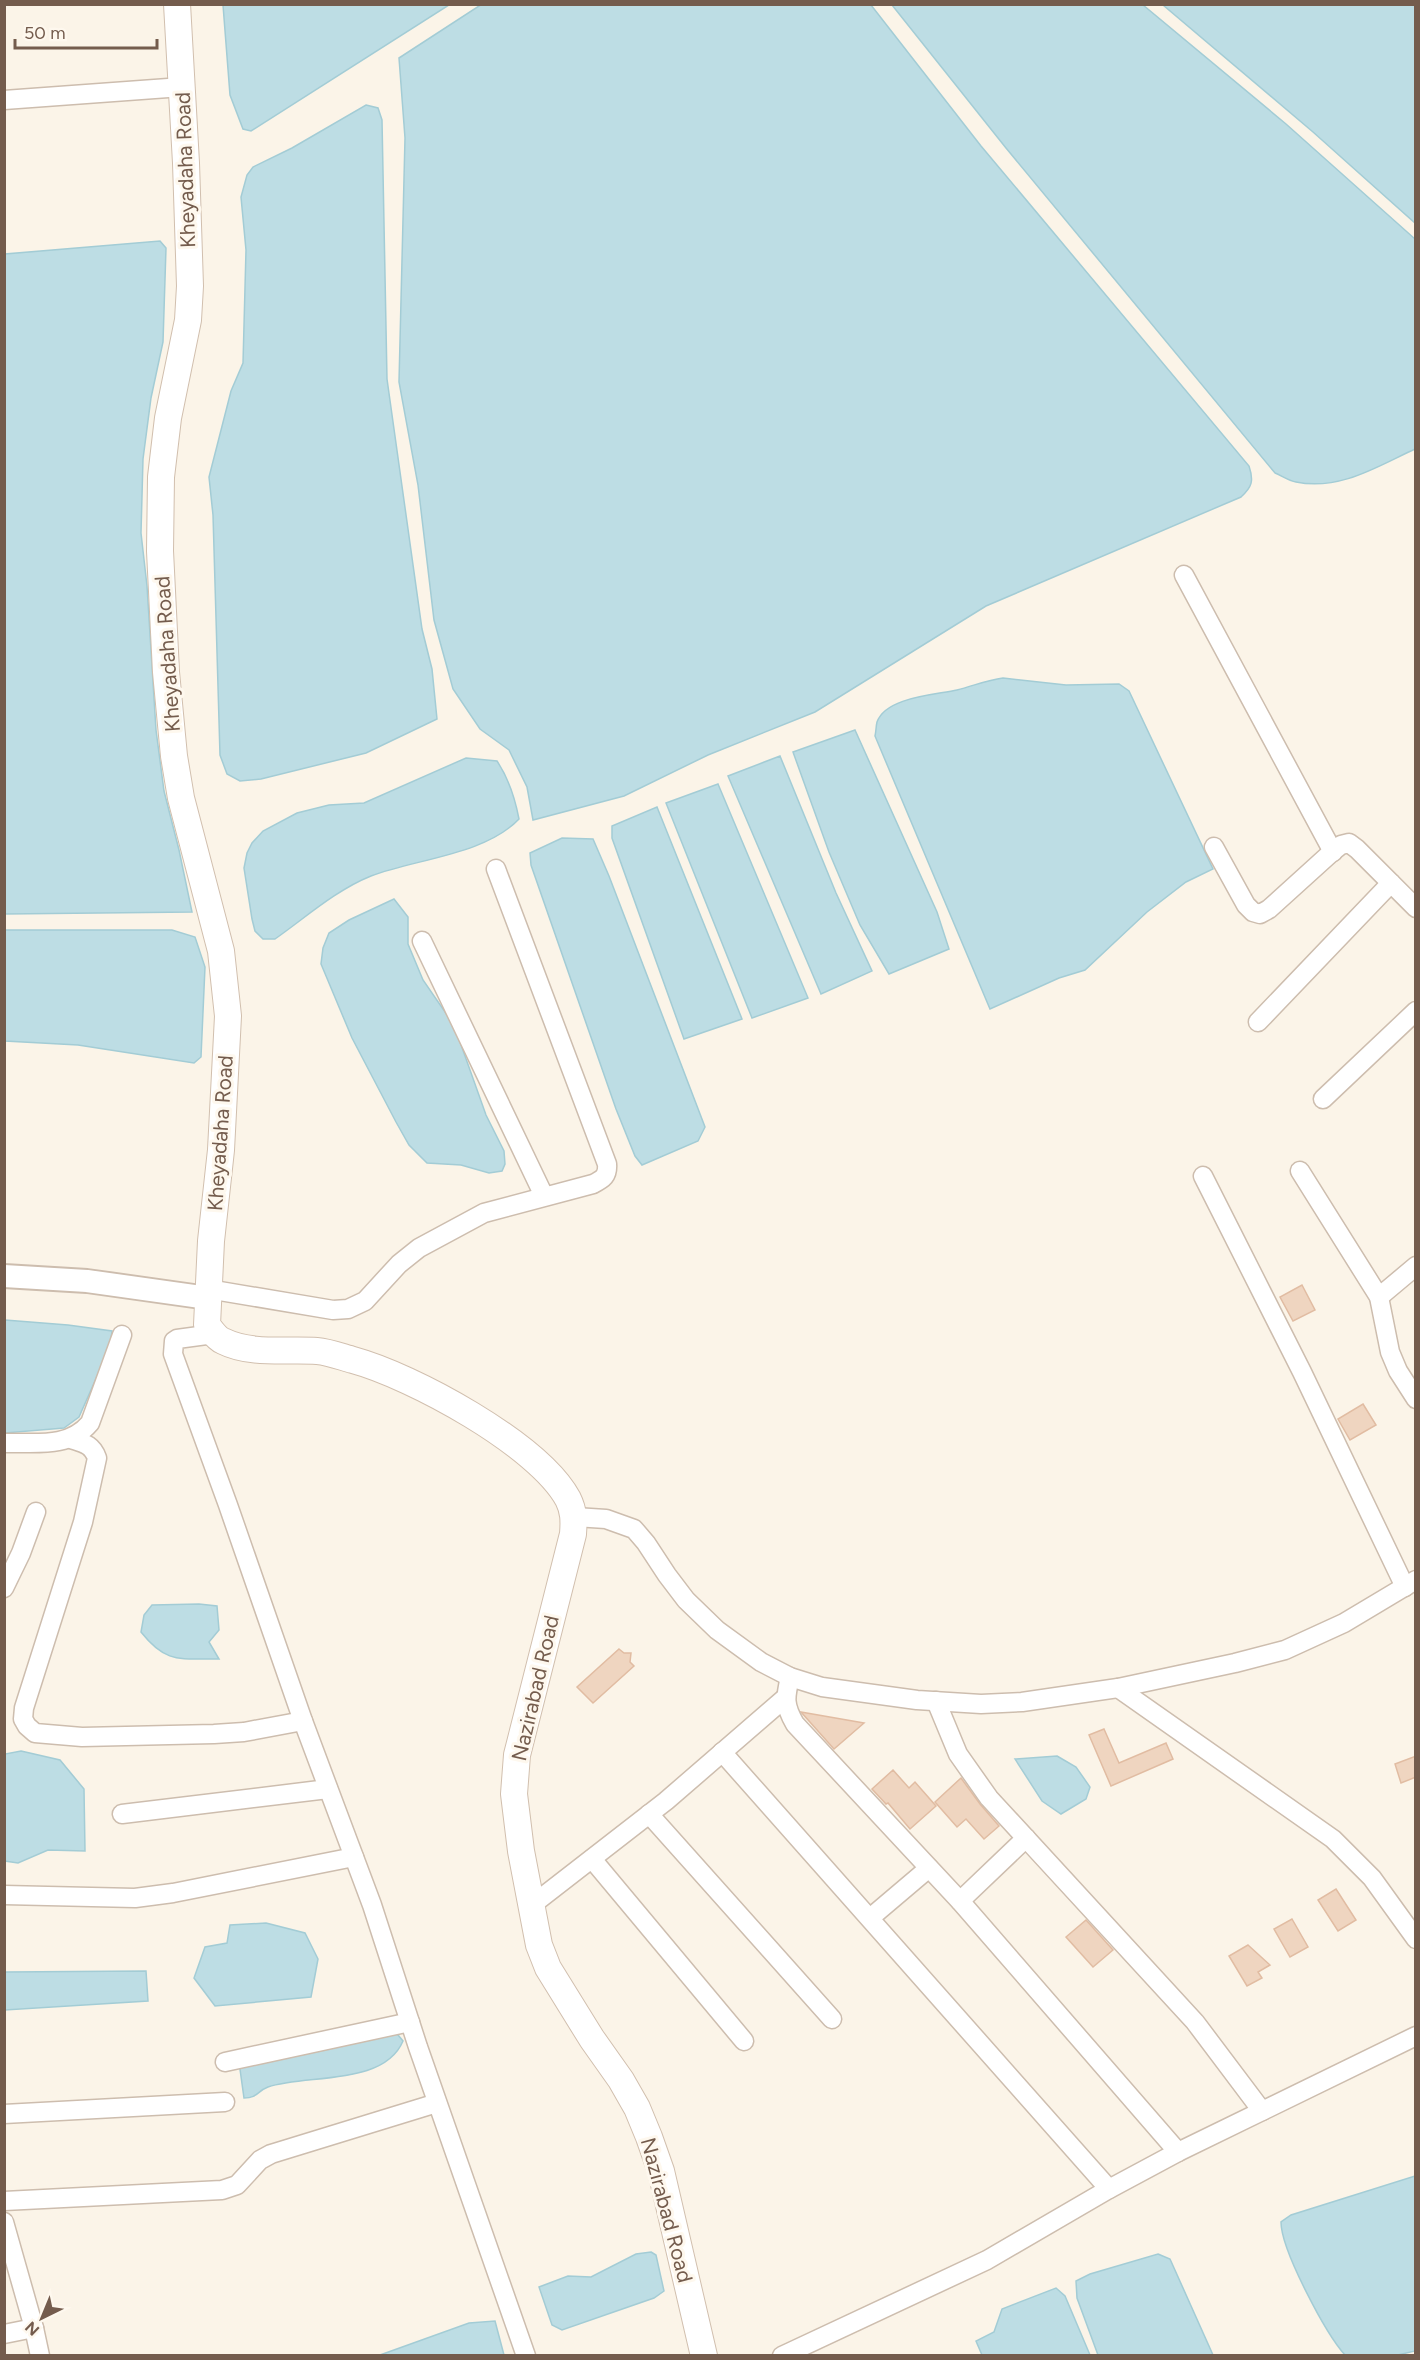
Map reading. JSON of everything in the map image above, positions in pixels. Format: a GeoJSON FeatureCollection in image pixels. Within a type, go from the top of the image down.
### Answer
{"type":"FeatureCollection","features":[{"type":"Feature","properties":{"kind":"main road","name":"Kheyadaha Road"},"geometry":{"type":"LineString","coordinates":[[177,4],[190,286],[186,330],[168,418],[163,465],[160,551],[166,672],[174,756],[182,798],[221,951],[228,1016],[209,1311]]}},
{"type":"Feature","properties":{"kind":"main road"},"geometry":{"type":"LineString","coordinates":[[209,1311],[221,1341],[235,1346],[270,1350],[320,1351],[354,1360],[384,1370],[443,1400],[527,1454],[549,1474],[567,1498],[575,1517]]}},
{"type":"Feature","properties":{"kind":"main road","name":"Nazirabad Road"},"geometry":{"type":"LineString","coordinates":[[575,1517],[566,1565],[545,1639],[517,1755],[514,1794],[521,1851],[539,1945],[548,1968],[637,2108],[661,2171],[704,2355]]}},
{"type":"Feature","properties":{"kind":"street"},"geometry":{"type":"LineString","coordinates":[[4,100],[182,87]]}},
{"type":"Feature","properties":{"kind":"street"},"geometry":{"type":"LineString","coordinates":[[1184,575],[1333,852]]}},
{"type":"Feature","properties":{"kind":"street"},"geometry":{"type":"LineString","coordinates":[[1214,847],[1246,905],[1253,912],[1260,914],[1269,909],[1341,845],[1349,843],[1416,908]]}},
{"type":"Feature","properties":{"kind":"street"},"geometry":{"type":"LineString","coordinates":[[4,1276],[87,1281],[209,1311],[348,1309],[364,1301],[399,1264],[419,1248],[448,1230],[484,1213],[598,1181],[608,1172],[607,1164],[496,869]]}},
{"type":"Feature","properties":{"kind":"street"},"geometry":{"type":"LineString","coordinates":[[1258,1022],[1390,883]]}},
{"type":"Feature","properties":{"kind":"street"},"geometry":{"type":"LineString","coordinates":[[422,941],[544,1196]]}},
{"type":"Feature","properties":{"kind":"street"},"geometry":{"type":"LineString","coordinates":[[1323,1099],[1416,1011]]}},
{"type":"Feature","properties":{"kind":"street"},"geometry":{"type":"LineString","coordinates":[[1300,1171],[1379,1297],[1390,1352],[1398,1371],[1416,1399]]}},
{"type":"Feature","properties":{"kind":"street"},"geometry":{"type":"LineString","coordinates":[[575,1517],[615,1522],[634,1529],[686,1600],[717,1630],[761,1662],[790,1677],[822,1687],[936,1701],[1022,1702],[1118,1688],[1285,1650],[1344,1623],[1410,1584],[1203,1176]]}},
{"type":"Feature","properties":{"kind":"street"},"geometry":{"type":"LineString","coordinates":[[1379,1297],[1416,1266]]}},
{"type":"Feature","properties":{"kind":"street"},"geometry":{"type":"LineString","coordinates":[[209,1311],[174,1341],[173,1354],[303,1722],[372,1905],[437,2103],[526,2355]]}},
{"type":"Feature","properties":{"kind":"street"},"geometry":{"type":"LineString","coordinates":[[4,1443],[61,1442],[82,1432],[90,1423],[122,1335]]}},
{"type":"Feature","properties":{"kind":"street"},"geometry":{"type":"LineString","coordinates":[[70,1439],[88,1444],[94,1449],[98,1458],[82,1522],[24,1708],[23,1719],[27,1726],[35,1733],[82,1737],[244,1732],[303,1722]]}},
{"type":"Feature","properties":{"kind":"street"},"geometry":{"type":"LineString","coordinates":[[4,1588],[21,1553],[36,1512]]}},
{"type":"Feature","properties":{"kind":"street"},"geometry":{"type":"LineString","coordinates":[[790,1677],[785,1698],[788,1711],[795,1724],[960,1901],[1178,2152]]}},
{"type":"Feature","properties":{"kind":"street"},"geometry":{"type":"LineString","coordinates":[[1118,1688],[1333,1839],[1372,1878],[1416,1939]]}},
{"type":"Feature","properties":{"kind":"street"},"geometry":{"type":"LineString","coordinates":[[532,1905],[649,1814],[785,1698]]}},
{"type":"Feature","properties":{"kind":"street"},"geometry":{"type":"LineString","coordinates":[[936,1701],[958,1754],[989,1798],[1195,2022],[1262,2111]]}},
{"type":"Feature","properties":{"kind":"street"},"geometry":{"type":"LineString","coordinates":[[722,1752],[1109,2189]]}},
{"type":"Feature","properties":{"kind":"street"},"geometry":{"type":"LineString","coordinates":[[123,1814],[328,1789]]}},
{"type":"Feature","properties":{"kind":"street"},"geometry":{"type":"LineString","coordinates":[[649,1814],[832,2019]]}},
{"type":"Feature","properties":{"kind":"street"},"geometry":{"type":"LineString","coordinates":[[960,1901],[1026,1838]]}},
{"type":"Feature","properties":{"kind":"street"},"geometry":{"type":"LineString","coordinates":[[4,1895],[135,1898],[173,1893],[354,1857]]}},
{"type":"Feature","properties":{"kind":"street"},"geometry":{"type":"LineString","coordinates":[[592,1859],[744,2041]]}},
{"type":"Feature","properties":{"kind":"street"},"geometry":{"type":"LineString","coordinates":[[870,1918],[929,1868]]}},
{"type":"Feature","properties":{"kind":"street"},"geometry":{"type":"LineString","coordinates":[[225,2062],[410,2022]]}},
{"type":"Feature","properties":{"kind":"street"},"geometry":{"type":"LineString","coordinates":[[782,2355],[987,2260],[1178,2152],[1416,2036]]}},
{"type":"Feature","properties":{"kind":"street"},"geometry":{"type":"LineString","coordinates":[[4,2114],[225,2103]]}},
{"type":"Feature","properties":{"kind":"street"},"geometry":{"type":"LineString","coordinates":[[4,2201],[222,2190],[237,2185],[260,2160],[271,2154],[437,2103]]}},
{"type":"Feature","properties":{"kind":"street"},"geometry":{"type":"LineString","coordinates":[[4,2222],[40,2355]]}},
{"type":"Feature","properties":{"kind":"street"},"geometry":{"type":"LineString","coordinates":[[4,2334],[34,2328]]}},
{"type":"Feature","properties":{"kind":"water"},"geometry":{"type":"Polygon","coordinates":[[[223,4],[449,5],[251,131],[243,129],[230,95],[223,4]]]}},
{"type":"Feature","properties":{"kind":"water"},"geometry":{"type":"Polygon","coordinates":[[[482,4],[871,5],[981,146],[1249,466],[1252,480],[1250,487],[1241,497],[986,606],[815,712],[708,755],[624,796],[533,820],[527,787],[509,750],[480,729],[453,689],[434,620],[418,485],[399,382],[405,138],[399,58],[482,4]]]}},
{"type":"Feature","properties":{"kind":"water"},"geometry":{"type":"Polygon","coordinates":[[[892,5],[1143,5],[1286,124],[1415,239],[1415,449],[1358,475],[1328,483],[1296,482],[1275,473],[1006,148],[892,5]]]}},
{"type":"Feature","properties":{"kind":"water"},"geometry":{"type":"Polygon","coordinates":[[[1163,5],[1415,5],[1415,223],[1313,132],[1163,5]]]}},
{"type":"Feature","properties":{"kind":"water"},"geometry":{"type":"Polygon","coordinates":[[[366,105],[378,108],[382,120],[387,379],[422,629],[432,669],[437,719],[366,753],[261,779],[240,781],[227,774],[220,755],[213,515],[209,477],[231,391],[243,363],[246,250],[241,197],[247,175],[253,167],[292,148],[366,105]]]}},
{"type":"Feature","properties":{"kind":"water"},"geometry":{"type":"Polygon","coordinates":[[[160,241],[166,248],[163,342],[151,398],[143,459],[141,533],[147,586],[156,730],[164,791],[192,912],[5,914],[5,254],[160,241]]]}},
{"type":"Feature","properties":{"kind":"water"},"geometry":{"type":"Polygon","coordinates":[[[1003,678],[1066,685],[1119,684],[1129,691],[1213,869],[1186,882],[1147,912],[1085,970],[1059,978],[990,1009],[875,736],[877,722],[882,714],[900,702],[1003,678]]]}},
{"type":"Feature","properties":{"kind":"water"},"geometry":{"type":"Polygon","coordinates":[[[855,730],[937,912],[949,949],[889,974],[860,925],[829,852],[793,752],[855,730]]]}},
{"type":"Feature","properties":{"kind":"water"},"geometry":{"type":"Polygon","coordinates":[[[780,756],[836,893],[872,971],[821,994],[728,776],[780,756]]]}},
{"type":"Feature","properties":{"kind":"water"},"geometry":{"type":"Polygon","coordinates":[[[466,758],[497,761],[505,775],[519,819],[505,831],[488,841],[449,855],[389,870],[358,882],[275,939],[263,939],[255,931],[244,868],[252,843],[263,831],[297,813],[329,805],[364,803],[466,758]]]}},
{"type":"Feature","properties":{"kind":"water"},"geometry":{"type":"Polygon","coordinates":[[[718,784],[808,998],[752,1018],[666,803],[718,784]]]}},
{"type":"Feature","properties":{"kind":"water"},"geometry":{"type":"Polygon","coordinates":[[[657,807],[742,1019],[684,1039],[612,838],[612,826],[657,807]]]}},
{"type":"Feature","properties":{"kind":"water"},"geometry":{"type":"Polygon","coordinates":[[[562,838],[593,839],[705,1127],[698,1141],[642,1165],[635,1156],[616,1109],[531,865],[530,853],[562,838]]]}},
{"type":"Feature","properties":{"kind":"water"},"geometry":{"type":"Polygon","coordinates":[[[394,899],[408,917],[408,944],[423,980],[454,1025],[486,1115],[504,1151],[505,1164],[502,1171],[489,1173],[461,1165],[427,1163],[409,1145],[352,1038],[321,964],[323,948],[329,933],[349,920],[394,899]]]}},
{"type":"Feature","properties":{"kind":"water"},"geometry":{"type":"Polygon","coordinates":[[[5,930],[172,930],[195,937],[205,967],[201,1057],[194,1063],[78,1045],[5,1041],[5,930]]]}},
{"type":"Feature","properties":{"kind":"water"},"geometry":{"type":"Polygon","coordinates":[[[5,1320],[112,1331],[110,1347],[79,1417],[64,1428],[5,1433],[5,1320]]]}},
{"type":"Feature","properties":{"kind":"water"},"geometry":{"type":"Polygon","coordinates":[[[152,1605],[217,1606],[219,1630],[209,1642],[219,1659],[184,1659],[167,1655],[150,1643],[141,1632],[144,1615],[152,1605]]]}},
{"type":"Feature","properties":{"kind":"water"},"geometry":{"type":"Polygon","coordinates":[[[21,1751],[60,1760],[84,1789],[85,1851],[48,1850],[18,1863],[5,1861],[5,1754],[21,1751]]]}},
{"type":"Feature","properties":{"kind":"water"},"geometry":{"type":"Polygon","coordinates":[[[1057,1756],[1076,1767],[1090,1787],[1086,1799],[1061,1814],[1042,1801],[1015,1759],[1057,1756]]]}},
{"type":"Feature","properties":{"kind":"water"},"geometry":{"type":"Polygon","coordinates":[[[266,1923],[305,1933],[318,1959],[311,1997],[215,2006],[194,1978],[205,1947],[227,1943],[230,1925],[266,1923]]]}},
{"type":"Feature","properties":{"kind":"water"},"geometry":{"type":"Polygon","coordinates":[[[146,1971],[148,2001],[5,2010],[5,1972],[146,1971]]]}},
{"type":"Feature","properties":{"kind":"water"},"geometry":{"type":"Polygon","coordinates":[[[393,2029],[403,2041],[393,2055],[380,2065],[343,2076],[268,2087],[255,2096],[244,2098],[239,2062],[393,2029]]]}},
{"type":"Feature","properties":{"kind":"water"},"geometry":{"type":"Polygon","coordinates":[[[1415,2176],[1415,2351],[1398,2355],[1345,2355],[1327,2329],[1296,2271],[1288,2252],[1281,2222],[1291,2215],[1415,2176]]]}},
{"type":"Feature","properties":{"kind":"water"},"geometry":{"type":"Polygon","coordinates":[[[651,2252],[656,2255],[664,2291],[654,2298],[562,2330],[552,2325],[539,2287],[568,2276],[591,2277],[636,2254],[651,2252]]]}},
{"type":"Feature","properties":{"kind":"water"},"geometry":{"type":"Polygon","coordinates":[[[1158,2254],[1170,2259],[1213,2355],[1098,2355],[1077,2298],[1076,2281],[1090,2274],[1158,2254]]]}},
{"type":"Feature","properties":{"kind":"water"},"geometry":{"type":"Polygon","coordinates":[[[1056,2288],[1065,2296],[1090,2355],[982,2355],[976,2341],[994,2332],[1002,2309],[1056,2288]]]}},
{"type":"Feature","properties":{"kind":"water"},"geometry":{"type":"Polygon","coordinates":[[[495,2321],[504,2355],[380,2355],[469,2323],[495,2321]]]}},
{"type":"Feature","properties":{"kind":"building"},"geometry":{"type":"Polygon","coordinates":[[[1302,1285],[1315,1310],[1293,1321],[1280,1297],[1302,1285]]]}},
{"type":"Feature","properties":{"kind":"building"},"geometry":{"type":"Polygon","coordinates":[[[1363,1404],[1376,1425],[1350,1440],[1338,1419],[1363,1404]]]}},
{"type":"Feature","properties":{"kind":"building"},"geometry":{"type":"Polygon","coordinates":[[[619,1649],[624,1653],[631,1653],[630,1662],[634,1666],[593,1703],[577,1687],[619,1649]]]}},
{"type":"Feature","properties":{"kind":"building"},"geometry":{"type":"Polygon","coordinates":[[[801,1712],[864,1723],[834,1749],[801,1712]]]}},
{"type":"Feature","properties":{"kind":"building"},"geometry":{"type":"Polygon","coordinates":[[[1104,1729],[1119,1763],[1166,1743],[1173,1759],[1111,1786],[1089,1735],[1104,1729]]]}},
{"type":"Feature","properties":{"kind":"building"},"geometry":{"type":"Polygon","coordinates":[[[1416,1756],[1416,1777],[1401,1783],[1395,1764],[1416,1756]]]}},
{"type":"Feature","properties":{"kind":"building"},"geometry":{"type":"Polygon","coordinates":[[[893,1770],[909,1788],[915,1782],[936,1806],[910,1829],[888,1803],[886,1804],[872,1789],[893,1770]]]}},
{"type":"Feature","properties":{"kind":"building"},"geometry":{"type":"Polygon","coordinates":[[[961,1778],[999,1826],[984,1839],[966,1819],[957,1827],[935,1802],[961,1778]]]}},
{"type":"Feature","properties":{"kind":"building"},"geometry":{"type":"Polygon","coordinates":[[[1336,1889],[1356,1920],[1338,1931],[1318,1900],[1336,1889]]]}},
{"type":"Feature","properties":{"kind":"building"},"geometry":{"type":"Polygon","coordinates":[[[1292,1919],[1308,1947],[1290,1957],[1274,1929],[1292,1919]]]}},
{"type":"Feature","properties":{"kind":"building"},"geometry":{"type":"Polygon","coordinates":[[[1086,1920],[1113,1950],[1093,1967],[1066,1937],[1086,1920]]]}},
{"type":"Feature","properties":{"kind":"building"},"geometry":{"type":"Polygon","coordinates":[[[1248,1945],[1270,1965],[1258,1972],[1262,1978],[1247,1986],[1229,1956],[1248,1945]]]}}]}
